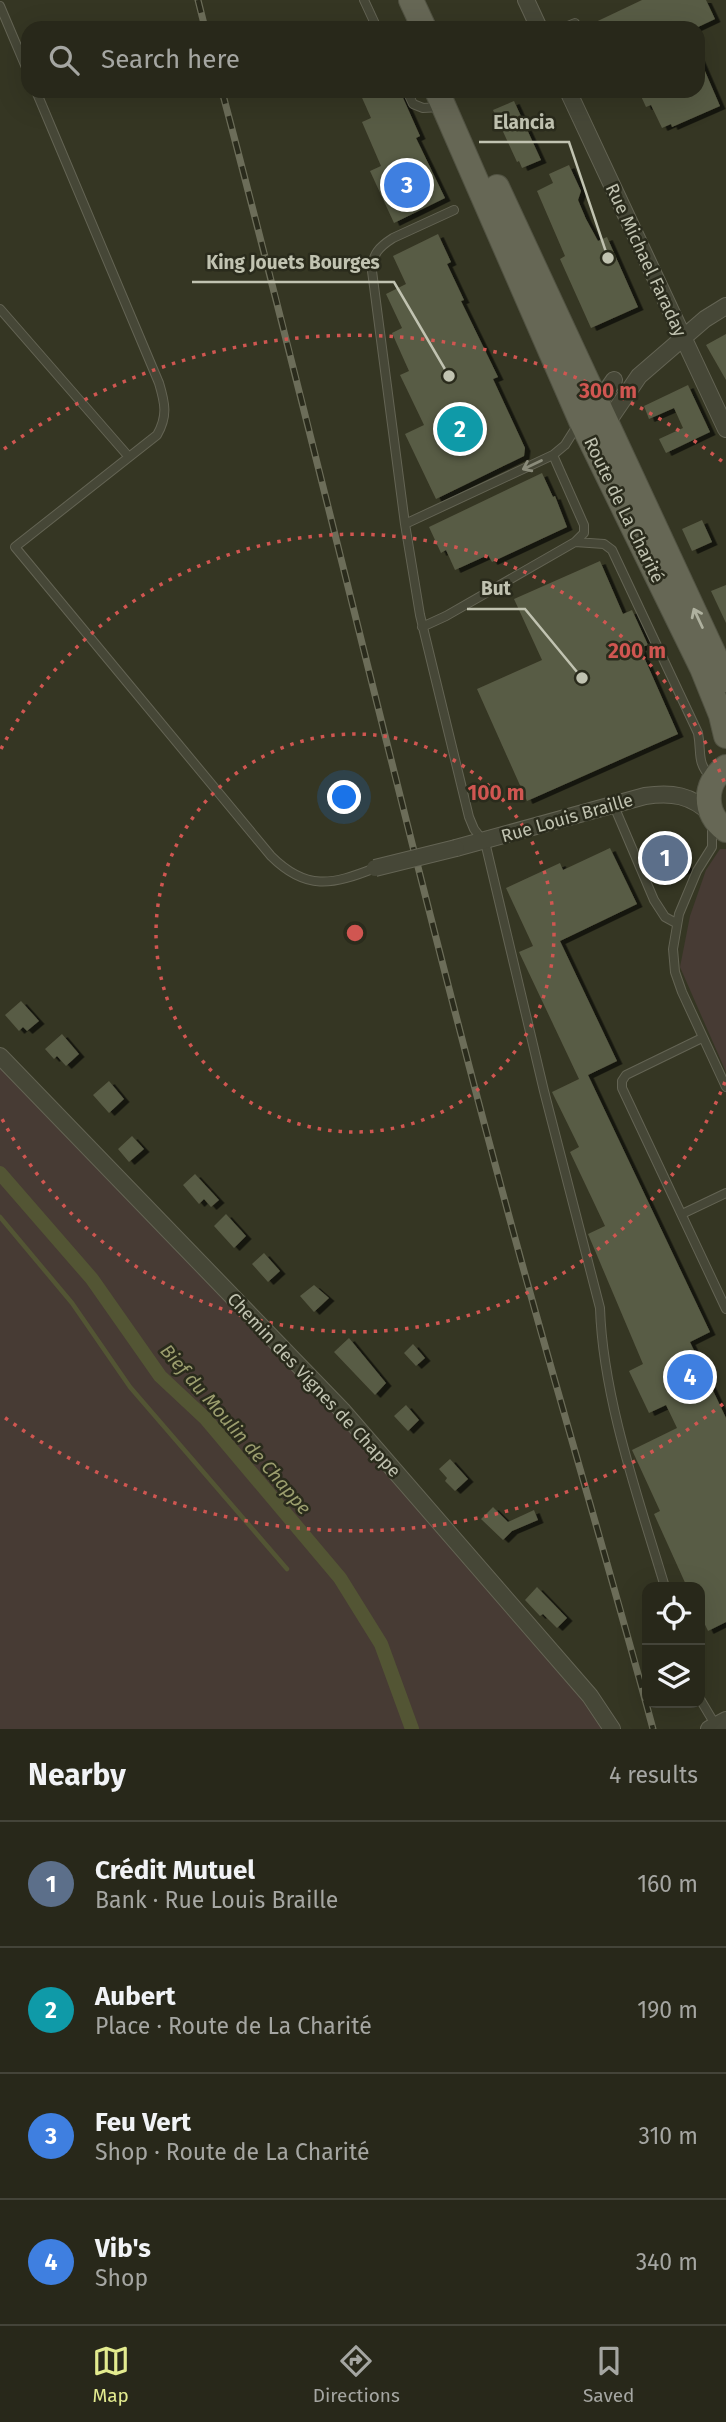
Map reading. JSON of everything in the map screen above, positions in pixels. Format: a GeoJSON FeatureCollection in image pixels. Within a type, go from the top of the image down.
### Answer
{"type":"FeatureCollection","features":[{"type":"Feature","properties":{"kind":"main road"},"geometry":{"type":"LineString","coordinates":[[396,0],[405,21]]}},
{"type":"Feature","properties":{"kind":"main road"},"geometry":{"type":"LineString","coordinates":[[411,0],[421,21]]}},
{"type":"Feature","properties":{"kind":"main road"},"geometry":{"type":"LineString","coordinates":[[446,98],[500,234],[507,237],[588,407],[595,415]]}},
{"type":"Feature","properties":{"kind":"main road","name":"Route de La Charité"},"geometry":{"type":"LineString","coordinates":[[446,98],[583,372],[595,415],[726,680]]}},
{"type":"Feature","properties":{"kind":"main road","name":"Route de La Charité"},"geometry":{"type":"LineString","coordinates":[[595,415],[592,445],[702,668],[721,715],[726,736]]}},
{"type":"Feature","properties":{"kind":"main road"},"geometry":{"type":"LineString","coordinates":[[717,830],[708,797],[719,774]]}},
{"type":"Feature","properties":{"kind":"street"},"geometry":{"type":"LineString","coordinates":[[526,0],[536,21]]}},
{"type":"Feature","properties":{"kind":"street","name":"Rue Michael Faraday"},"geometry":{"type":"LineString","coordinates":[[571,98],[726,429]]}},
{"type":"Feature","properties":{"kind":"street"},"geometry":{"type":"LineString","coordinates":[[595,415],[705,318],[726,306]]}},
{"type":"Feature","properties":{"kind":"street"},"geometry":{"type":"LineString","coordinates":[[583,372],[614,380],[639,376]]}},
{"type":"Feature","properties":{"kind":"street"},"geometry":{"type":"LineString","coordinates":[[595,415],[614,380]]}},
{"type":"Feature","properties":{"kind":"street","name":"Rue Louis Braille"},"geometry":{"type":"LineString","coordinates":[[375,868],[484,842],[645,796],[679,794],[719,774]]}},
{"type":"Feature","properties":{"kind":"street"},"geometry":{"type":"LineString","coordinates":[[679,794],[703,807],[717,830]]}},
{"type":"Feature","properties":{"kind":"street","name":"Chemin des Vignes de Chappe"},"geometry":{"type":"LineString","coordinates":[[0,1056],[342,1410],[590,1696],[612,1729]]}},
{"type":"Feature","properties":{"kind":"lane"},"geometry":{"type":"LineString","coordinates":[[364,0],[374,21]]}},
{"type":"Feature","properties":{"kind":"lane"},"geometry":{"type":"LineString","coordinates":[[0,6],[21,56]]}},
{"type":"Feature","properties":{"kind":"lane"},"geometry":{"type":"LineString","coordinates":[[39,98],[159,383],[165,404],[165,421],[157,435],[15,547],[262,846],[287,872],[306,880],[325,881],[356,876],[375,868]]}},
{"type":"Feature","properties":{"kind":"lane"},"geometry":{"type":"LineString","coordinates":[[410,98],[413,104],[423,108],[441,98]]}},
{"type":"Feature","properties":{"kind":"lane"},"geometry":{"type":"LineString","coordinates":[[454,210],[393,238],[372,258],[405,524],[422,627],[469,817],[484,842],[600,1308],[601,1344],[625,1450],[664,1582]]}},
{"type":"Feature","properties":{"kind":"lane"},"geometry":{"type":"LineString","coordinates":[[0,309],[129,457]]}},
{"type":"Feature","properties":{"kind":"lane"},"geometry":{"type":"LineString","coordinates":[[405,524],[553,455],[595,415]]}},
{"type":"Feature","properties":{"kind":"lane"},"geometry":{"type":"LineString","coordinates":[[422,627],[575,542],[584,533],[584,525],[553,455]]}},
{"type":"Feature","properties":{"kind":"lane"},"geometry":{"type":"LineString","coordinates":[[575,542],[604,544],[612,550],[698,733],[702,768],[719,774]]}},
{"type":"Feature","properties":{"kind":"lane"},"geometry":{"type":"LineString","coordinates":[[614,806],[654,900],[665,917],[676,923]]}},
{"type":"Feature","properties":{"kind":"lane"},"geometry":{"type":"LineString","coordinates":[[717,830],[676,923],[673,949],[675,972],[681,992],[726,1087]]}},
{"type":"Feature","properties":{"kind":"lane"},"geometry":{"type":"LineString","coordinates":[[702,1038],[626,1075],[622,1080],[622,1088],[726,1308]]}},
{"type":"Feature","properties":{"kind":"lane"},"geometry":{"type":"LineString","coordinates":[[682,1214],[726,1193]]}},
{"type":"Feature","properties":{"kind":"lane"},"geometry":{"type":"LineString","coordinates":[[705,1707],[717,1725]]}},
{"type":"Feature","properties":{"kind":"shaded area"},"geometry":{"type":"Polygon","coordinates":[[[720,849],[726,849],[726,1072],[680,967],[690,916],[706,870],[720,849]]]}},
{"type":"Feature","properties":{"kind":"shaded area"},"geometry":{"type":"Polygon","coordinates":[[[0,1056],[342,1410],[609,1729],[0,1729],[0,1056]]]}},
{"type":"Feature","properties":{"kind":"building"},"geometry":{"type":"Polygon","coordinates":[[[642,0],[706,0],[715,19],[705,24],[705,21],[598,21],[642,0]]]}},
{"type":"Feature","properties":{"kind":"building"},"geometry":{"type":"Polygon","coordinates":[[[705,71],[720,106],[672,127],[671,124],[662,128],[651,105],[646,107],[642,98],[705,98],[705,71]]]}},
{"type":"Feature","properties":{"kind":"building"},"geometry":{"type":"Polygon","coordinates":[[[362,98],[403,98],[420,136],[416,138],[445,198],[394,223],[370,171],[381,166],[362,122],[371,118],[362,98]]]}},
{"type":"Feature","properties":{"kind":"building"},"geometry":{"type":"Polygon","coordinates":[[[514,101],[541,160],[522,168],[493,110],[514,101]]]}},
{"type":"Feature","properties":{"kind":"building"},"geometry":{"type":"Polygon","coordinates":[[[569,165],[581,191],[578,200],[586,219],[598,241],[607,237],[638,307],[591,328],[560,259],[565,256],[537,191],[553,183],[549,174],[569,165]]]}},
{"type":"Feature","properties":{"kind":"building"},"geometry":{"type":"Polygon","coordinates":[[[438,234],[451,262],[447,264],[464,300],[461,301],[498,377],[493,379],[525,448],[524,456],[436,499],[405,434],[424,425],[400,375],[409,371],[392,333],[402,328],[386,294],[406,284],[393,256],[438,234]]]}},
{"type":"Feature","properties":{"kind":"building"},"geometry":{"type":"Polygon","coordinates":[[[726,334],[726,380],[706,345],[726,334]]]}},
{"type":"Feature","properties":{"kind":"building"},"geometry":{"type":"Polygon","coordinates":[[[688,385],[710,432],[666,453],[659,439],[683,428],[674,408],[649,419],[644,406],[688,385]]]}},
{"type":"Feature","properties":{"kind":"building"},"geometry":{"type":"Polygon","coordinates":[[[542,473],[553,497],[555,496],[567,527],[492,562],[488,555],[455,570],[446,550],[441,553],[429,527],[542,473]]]}},
{"type":"Feature","properties":{"kind":"building"},"geometry":{"type":"Polygon","coordinates":[[[702,520],[712,542],[692,551],[682,529],[702,520]]]}},
{"type":"Feature","properties":{"kind":"building"},"geometry":{"type":"Polygon","coordinates":[[[600,561],[623,614],[632,610],[648,645],[640,648],[678,734],[527,801],[477,689],[542,660],[514,599],[600,561]]]}},
{"type":"Feature","properties":{"kind":"building"},"geometry":{"type":"Polygon","coordinates":[[[726,585],[726,623],[711,591],[726,585]]]}},
{"type":"Feature","properties":{"kind":"building"},"geometry":{"type":"Polygon","coordinates":[[[670,833],[688,869],[660,882],[643,846],[670,833]]]}},
{"type":"Feature","properties":{"kind":"building"},"geometry":{"type":"Polygon","coordinates":[[[610,848],[637,904],[560,941],[617,1061],[588,1075],[710,1332],[690,1342],[726,1418],[726,1622],[708,1631],[705,1625],[705,1582],[685,1582],[654,1514],[660,1511],[632,1450],[677,1428],[666,1405],[649,1413],[629,1371],[643,1364],[588,1234],[605,1226],[570,1152],[579,1147],[552,1092],[579,1079],[519,952],[533,946],[506,888],[560,863],[563,870],[610,848]]]}},
{"type":"Feature","properties":{"kind":"building"},"geometry":{"type":"Polygon","coordinates":[[[21,1001],[39,1021],[27,1031],[23,1027],[19,1031],[5,1015],[21,1001]]]}},
{"type":"Feature","properties":{"kind":"building"},"geometry":{"type":"Polygon","coordinates":[[[62,1034],[79,1054],[66,1066],[57,1056],[54,1059],[45,1049],[62,1034]]]}},
{"type":"Feature","properties":{"kind":"building"},"geometry":{"type":"Polygon","coordinates":[[[109,1081],[124,1099],[109,1113],[93,1095],[109,1081]]]}},
{"type":"Feature","properties":{"kind":"building"},"geometry":{"type":"Polygon","coordinates":[[[132,1136],[144,1149],[129,1162],[118,1149],[132,1136]]]}},
{"type":"Feature","properties":{"kind":"building"},"geometry":{"type":"Polygon","coordinates":[[[195,1174],[219,1200],[211,1207],[204,1199],[199,1204],[183,1185],[195,1174]]]}},
{"type":"Feature","properties":{"kind":"building"},"geometry":{"type":"Polygon","coordinates":[[[226,1214],[246,1236],[234,1248],[214,1226],[226,1214]]]}},
{"type":"Feature","properties":{"kind":"building"},"geometry":{"type":"Polygon","coordinates":[[[264,1253],[280,1271],[268,1282],[252,1264],[264,1253]]]}},
{"type":"Feature","properties":{"kind":"building"},"geometry":{"type":"Polygon","coordinates":[[[314,1285],[329,1298],[314,1312],[300,1296],[314,1285]]]}},
{"type":"Feature","properties":{"kind":"building"},"geometry":{"type":"Polygon","coordinates":[[[349,1338],[386,1383],[375,1395],[334,1352],[349,1338]]]}},
{"type":"Feature","properties":{"kind":"building"},"geometry":{"type":"Polygon","coordinates":[[[413,1344],[425,1358],[416,1366],[404,1353],[413,1344]]]}},
{"type":"Feature","properties":{"kind":"building"},"geometry":{"type":"Polygon","coordinates":[[[406,1405],[419,1420],[408,1431],[394,1416],[406,1405]]]}},
{"type":"Feature","properties":{"kind":"building"},"geometry":{"type":"Polygon","coordinates":[[[450,1459],[468,1479],[455,1491],[445,1481],[447,1478],[439,1469],[450,1459]]]}},
{"type":"Feature","properties":{"kind":"building"},"geometry":{"type":"Polygon","coordinates":[[[493,1507],[508,1522],[534,1510],[538,1520],[512,1531],[503,1540],[481,1519],[493,1507]]]}},
{"type":"Feature","properties":{"kind":"building"},"geometry":{"type":"Polygon","coordinates":[[[537,1587],[567,1618],[557,1628],[543,1614],[540,1616],[525,1600],[537,1587]]]}},
{"type":"Feature","properties":{"kind":"waterway","name":"Bief du Moulin de Chappe"},"geometry":{"type":"LineString","coordinates":[[0,1173],[92,1279],[160,1376],[206,1419],[340,1578],[381,1644],[412,1729]]}},
{"type":"Feature","properties":{"kind":"waterway"},"geometry":{"type":"LineString","coordinates":[[0,1217],[72,1303],[130,1387],[287,1569]]}},
{"type":"Feature","properties":{"kind":"railway"},"geometry":{"type":"LineString","coordinates":[[198,0],[203,21]]}},
{"type":"Feature","properties":{"kind":"railway"},"geometry":{"type":"LineString","coordinates":[[224,98],[469,1066],[653,1729]]}},
{"type":"Feature","properties":{"kind":"place","name":"Feu Vert"},"geometry":{"type":"Point","coordinates":[407,185]}},
{"type":"Feature","properties":{"kind":"place","name":"Elancia"},"geometry":{"type":"Point","coordinates":[608,258]}},
{"type":"Feature","properties":{"kind":"place","name":"King Jouets Bourges"},"geometry":{"type":"Point","coordinates":[449,376]}},
{"type":"Feature","properties":{"kind":"place","name":"Aubert"},"geometry":{"type":"Point","coordinates":[460,429]}},
{"type":"Feature","properties":{"kind":"place","name":"But"},"geometry":{"type":"Point","coordinates":[582,678]}},
{"type":"Feature","properties":{"kind":"place","name":"Crédit Mutuel"},"geometry":{"type":"Point","coordinates":[665,858]}},
{"type":"Feature","properties":{"kind":"place","name":"Vib's"},"geometry":{"type":"Point","coordinates":[690,1377]}}]}
